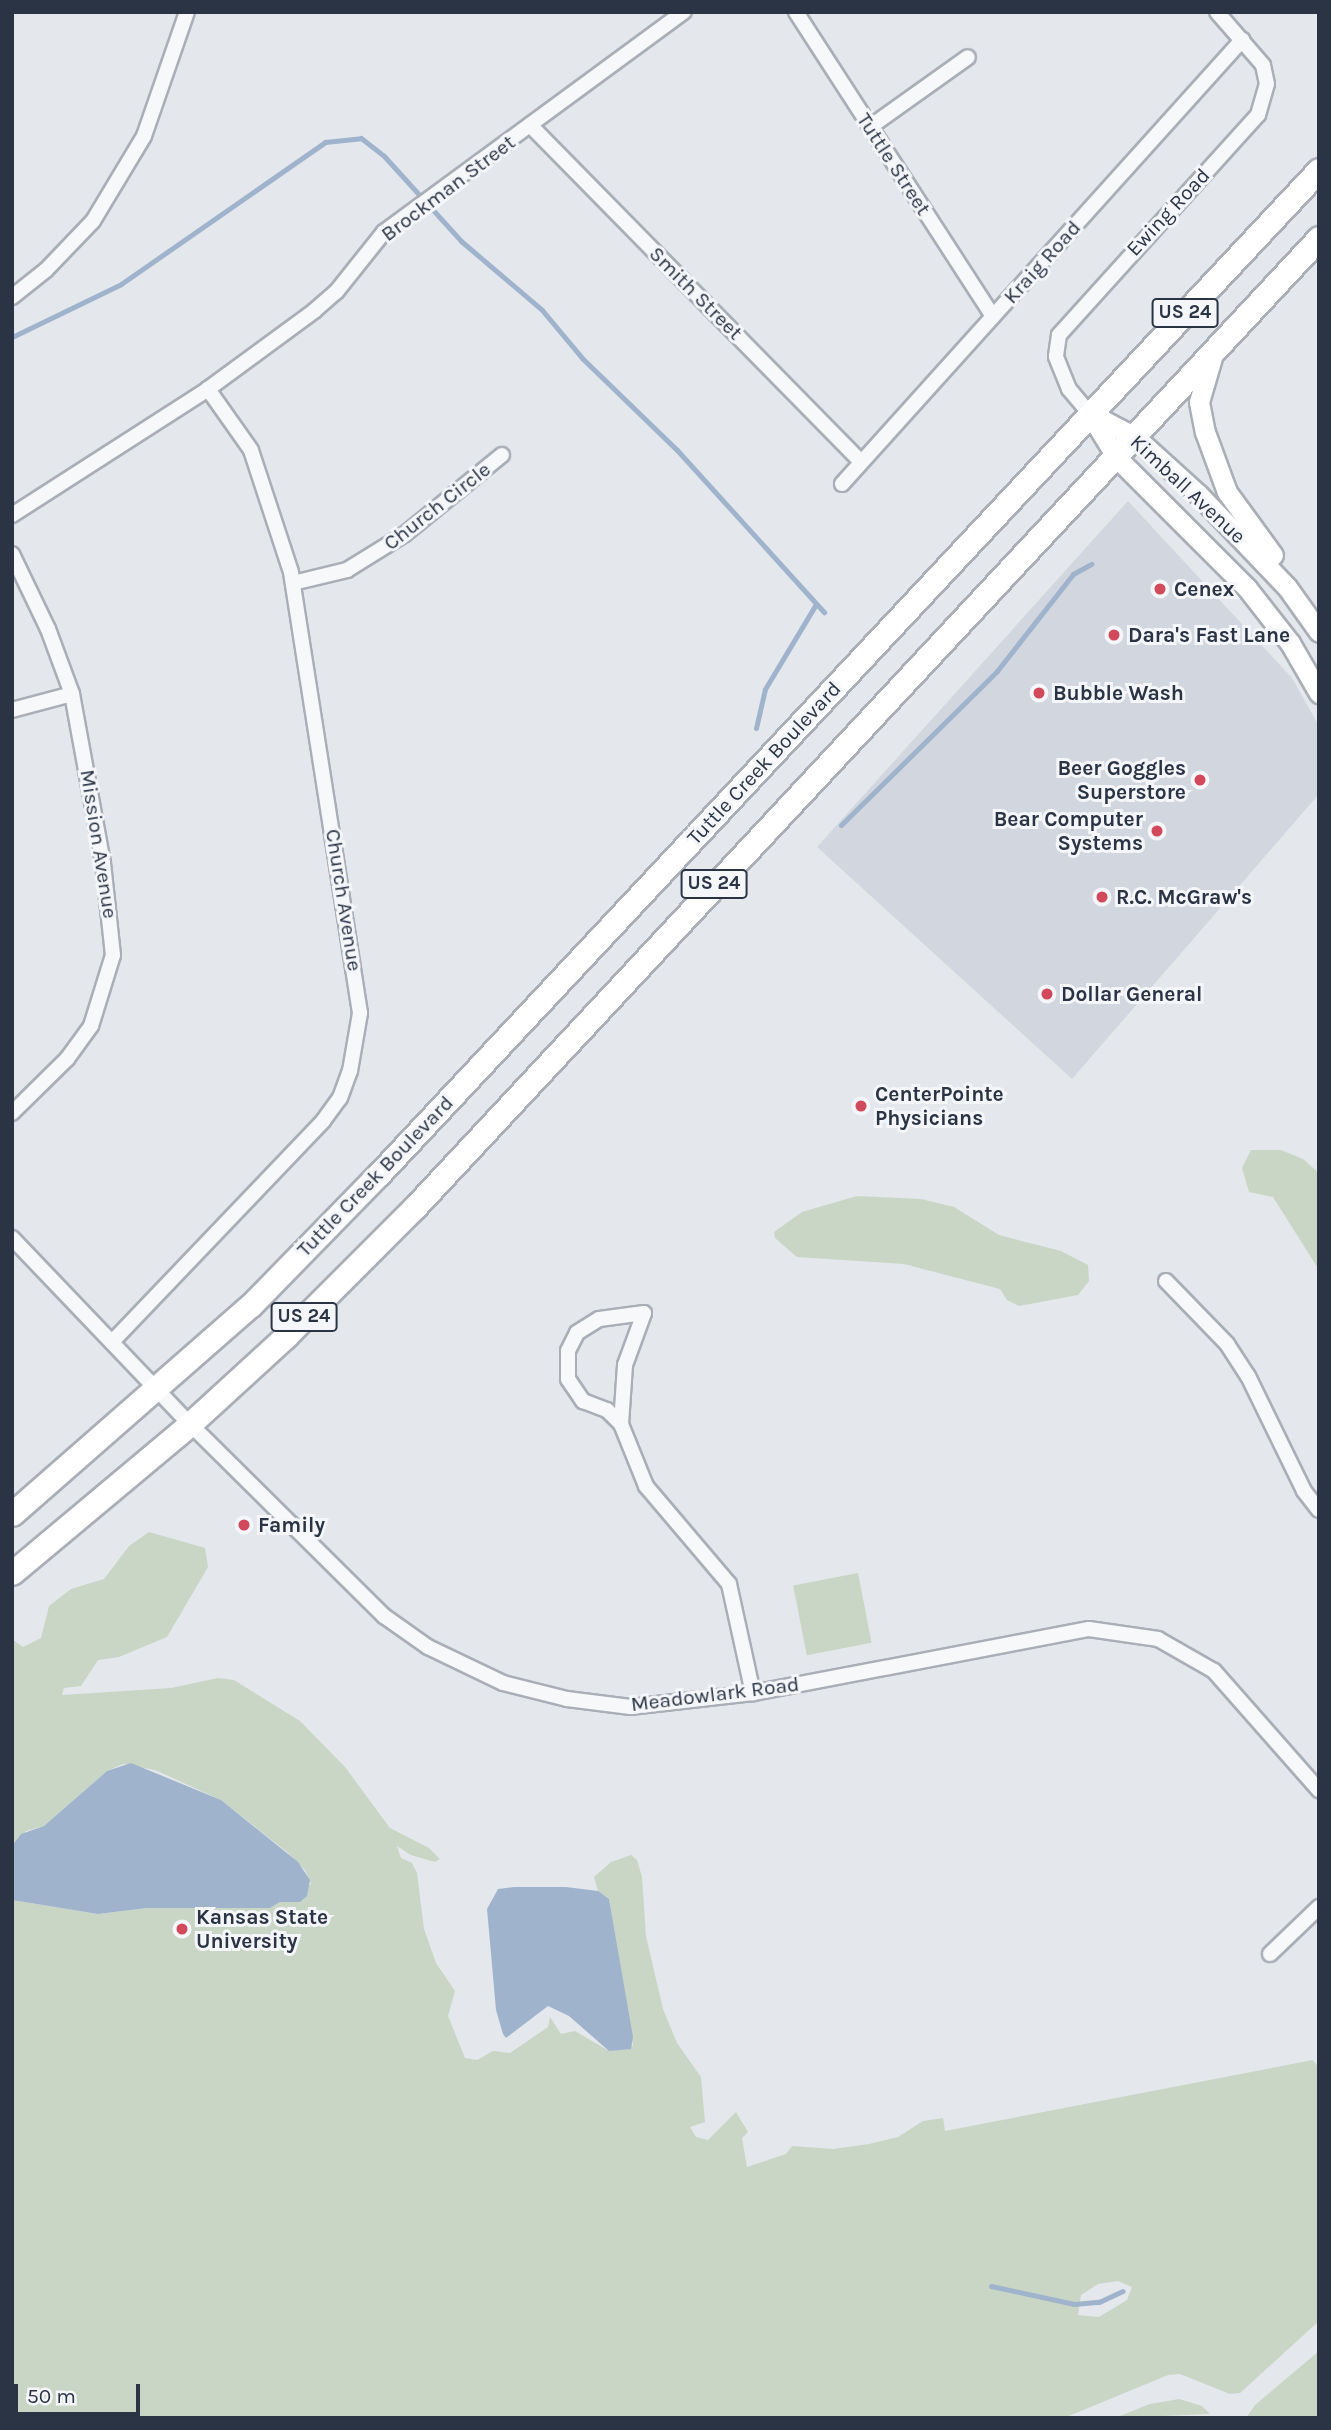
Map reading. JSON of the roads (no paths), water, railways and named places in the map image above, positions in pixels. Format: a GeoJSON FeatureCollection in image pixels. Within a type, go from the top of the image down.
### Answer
{"type":"FeatureCollection","features":[{"type":"Feature","properties":{"kind":"highway","name":"Tuttle Creek Boulevard"},"geometry":{"type":"LineString","coordinates":[[12,1514],[157,1390],[250,1305],[388,1164],[1319,170]]}},
{"type":"Feature","properties":{"kind":"highway","name":"US 24"},"geometry":{"type":"LineString","coordinates":[[12,1573],[190,1424],[286,1336],[415,1207],[1117,458],[1319,238]]}},
{"type":"Feature","properties":{"kind":"main road"},"geometry":{"type":"LineString","coordinates":[[1215,350],[1199,402],[1205,432],[1227,492],[1272,553],[1287,587]]}},
{"type":"Feature","properties":{"kind":"main road","name":"Kimball Avenue"},"geometry":{"type":"LineString","coordinates":[[1090,414],[1135,437],[1287,587],[1319,632]]}},
{"type":"Feature","properties":{"kind":"main road","name":"Kimball Avenue"},"geometry":{"type":"LineString","coordinates":[[1090,414],[1117,458],[1247,588],[1290,643],[1319,693]]}},
{"type":"Feature","properties":{"kind":"street"},"geometry":{"type":"LineString","coordinates":[[13,295],[55,262],[93,220],[144,136],[187,12]]}},
{"type":"Feature","properties":{"kind":"street","name":"Brockman Street"},"geometry":{"type":"LineString","coordinates":[[12,514],[208,389],[314,311],[337,291],[384,232],[684,12]]}},
{"type":"Feature","properties":{"kind":"street","name":"Tuttle Street"},"geometry":{"type":"LineString","coordinates":[[796,12],[993,316]]}},
{"type":"Feature","properties":{"kind":"street","name":"Ewing Road"},"geometry":{"type":"LineString","coordinates":[[1090,414],[1069,389],[1056,356],[1059,335],[1258,115],[1267,83],[1263,65],[1217,12]]}},
{"type":"Feature","properties":{"kind":"street","name":"Kraig Road"},"geometry":{"type":"LineString","coordinates":[[842,484],[1242,40]]}},
{"type":"Feature","properties":{"kind":"street"},"geometry":{"type":"LineString","coordinates":[[870,127],[968,57]]}},
{"type":"Feature","properties":{"kind":"street","name":"Smith Street"},"geometry":{"type":"LineString","coordinates":[[530,125],[862,462]]}},
{"type":"Feature","properties":{"kind":"street","name":"Church Avenue"},"geometry":{"type":"LineString","coordinates":[[112,1342],[323,1121],[340,1098],[350,1071],[360,1013],[357,980],[293,583],[275,514],[251,450],[208,389]]}},
{"type":"Feature","properties":{"kind":"street","name":"Church Circle"},"geometry":{"type":"LineString","coordinates":[[293,583],[347,570],[382,549],[502,455]]}},
{"type":"Feature","properties":{"kind":"street","name":"Mission Avenue"},"geometry":{"type":"LineString","coordinates":[[12,554],[48,629],[72,694],[113,923],[113,955],[92,1026],[67,1059],[12,1113]]}},
{"type":"Feature","properties":{"kind":"street"},"geometry":{"type":"LineString","coordinates":[[12,710],[72,694]]}},
{"type":"Feature","properties":{"kind":"street","name":"Meadowlark Road"},"geometry":{"type":"LineString","coordinates":[[12,1238],[190,1424],[384,1616],[428,1647],[491,1677],[566,1699],[630,1707],[753,1693],[1089,1629],[1158,1639],[1214,1671],[1319,1790]]}},
{"type":"Feature","properties":{"kind":"street"},"geometry":{"type":"LineString","coordinates":[[1166,1281],[1227,1344],[1248,1376],[1304,1491],[1319,1510]]}},
{"type":"Feature","properties":{"kind":"street"},"geometry":{"type":"LineString","coordinates":[[621,1424],[625,1365],[644,1313],[611,1316],[587,1325],[576,1333],[568,1350],[568,1379],[583,1401],[607,1410],[621,1424],[646,1486],[729,1584],[753,1693]]}},
{"type":"Feature","properties":{"kind":"street"},"geometry":{"type":"LineString","coordinates":[[1270,1954],[1319,1907]]}},
{"type":"Feature","properties":{"kind":"water"},"geometry":{"type":"Polygon","coordinates":[[[131,1763],[221,1800],[298,1862],[310,1880],[307,1896],[300,1902],[280,1902],[270,1908],[147,1908],[98,1914],[12,1900],[12,1846],[21,1834],[44,1826],[107,1771],[131,1763]]]}},
{"type":"Feature","properties":{"kind":"water"},"geometry":{"type":"Polygon","coordinates":[[[566,1887],[598,1891],[609,1899],[633,2037],[631,2049],[609,2051],[569,2016],[548,2006],[506,2038],[503,2034],[496,2010],[487,1909],[498,1889],[566,1887]]]}},
{"type":"Feature","properties":{"kind":"waterway"},"geometry":{"type":"LineString","coordinates":[[12,337],[121,284],[325,142],[361,138],[384,156],[461,241],[542,310],[583,359],[677,450],[824,612]]}},
{"type":"Feature","properties":{"kind":"waterway"},"geometry":{"type":"LineString","coordinates":[[841,825],[997,671],[1073,574],[1091,564]]}},
{"type":"Feature","properties":{"kind":"waterway"},"geometry":{"type":"LineString","coordinates":[[756,728],[765,689],[816,604]]}},
{"type":"Feature","properties":{"kind":"waterway"},"geometry":{"type":"LineString","coordinates":[[991,2286],[1074,2304],[1099,2302],[1123,2291]]}},
{"type":"Feature","properties":{"kind":"place","name":"Cenex"},"geometry":{"type":"Point","coordinates":[1160,589]}},
{"type":"Feature","properties":{"kind":"place","name":"Dara's Fast Lane"},"geometry":{"type":"Point","coordinates":[1114,635]}},
{"type":"Feature","properties":{"kind":"place","name":"Bubble Wash"},"geometry":{"type":"Point","coordinates":[1039,693]}},
{"type":"Feature","properties":{"kind":"place","name":"Beer Goggles Superstore"},"geometry":{"type":"Point","coordinates":[1200,780]}},
{"type":"Feature","properties":{"kind":"place","name":"Bear Computer Systems"},"geometry":{"type":"Point","coordinates":[1157,831]}},
{"type":"Feature","properties":{"kind":"place","name":"R.C. McGraw's"},"geometry":{"type":"Point","coordinates":[1102,897]}},
{"type":"Feature","properties":{"kind":"place","name":"Dollar General"},"geometry":{"type":"Point","coordinates":[1047,994]}},
{"type":"Feature","properties":{"kind":"place","name":"CenterPointe Physicians"},"geometry":{"type":"Point","coordinates":[861,1106]}},
{"type":"Feature","properties":{"kind":"place","name":"Family"},"geometry":{"type":"Point","coordinates":[244,1525]}},
{"type":"Feature","properties":{"kind":"place","name":"Kansas State University"},"geometry":{"type":"Point","coordinates":[182,1929]}}]}
